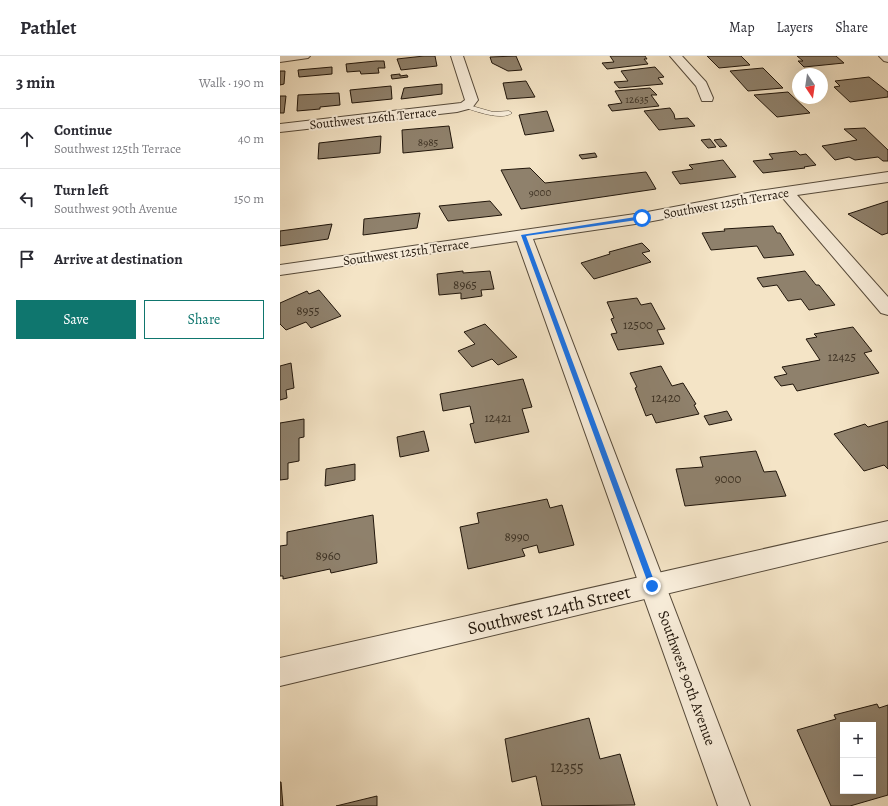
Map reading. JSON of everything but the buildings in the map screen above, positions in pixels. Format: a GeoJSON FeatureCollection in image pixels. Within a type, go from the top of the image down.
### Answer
{"type":"FeatureCollection","features":[{"type":"Feature","properties":{"kind":"street"},"geometry":{"type":"LineString","coordinates":[[280,58],[304,56]]}},
{"type":"Feature","properties":{"kind":"street"},"geometry":{"type":"LineString","coordinates":[[457,56],[472,100],[465,106]]}},
{"type":"Feature","properties":{"kind":"street"},"geometry":{"type":"LineString","coordinates":[[676,56],[702,85],[707,98]]}},
{"type":"Feature","properties":{"kind":"street","name":"Southwest 126th Terrace"},"geometry":{"type":"LineString","coordinates":[[280,128],[465,106]]}},
{"type":"Feature","properties":{"kind":"street","name":"Southwest 125th Terrace"},"geometry":{"type":"LineString","coordinates":[[280,270],[672,213],[786,192],[888,177]]}},
{"type":"Feature","properties":{"kind":"street"},"geometry":{"type":"LineString","coordinates":[[786,192],[888,309]]}},
{"type":"Feature","properties":{"kind":"street","name":"Southwest 90th Avenue"},"geometry":{"type":"LineString","coordinates":[[524,235],[734,806]]}},
{"type":"Feature","properties":{"kind":"street","name":"Southwest 124th Street"},"geometry":{"type":"LineString","coordinates":[[280,672],[888,531]]}},
{"type":"Feature","properties":{"kind":"lane"},"geometry":{"type":"LineString","coordinates":[[465,106],[493,114],[510,113]]}},
{"type":"Feature","properties":{"kind":"route"},"geometry":{"type":"LineString","coordinates":[[642,218],[524,235],[652,586]]}}]}
